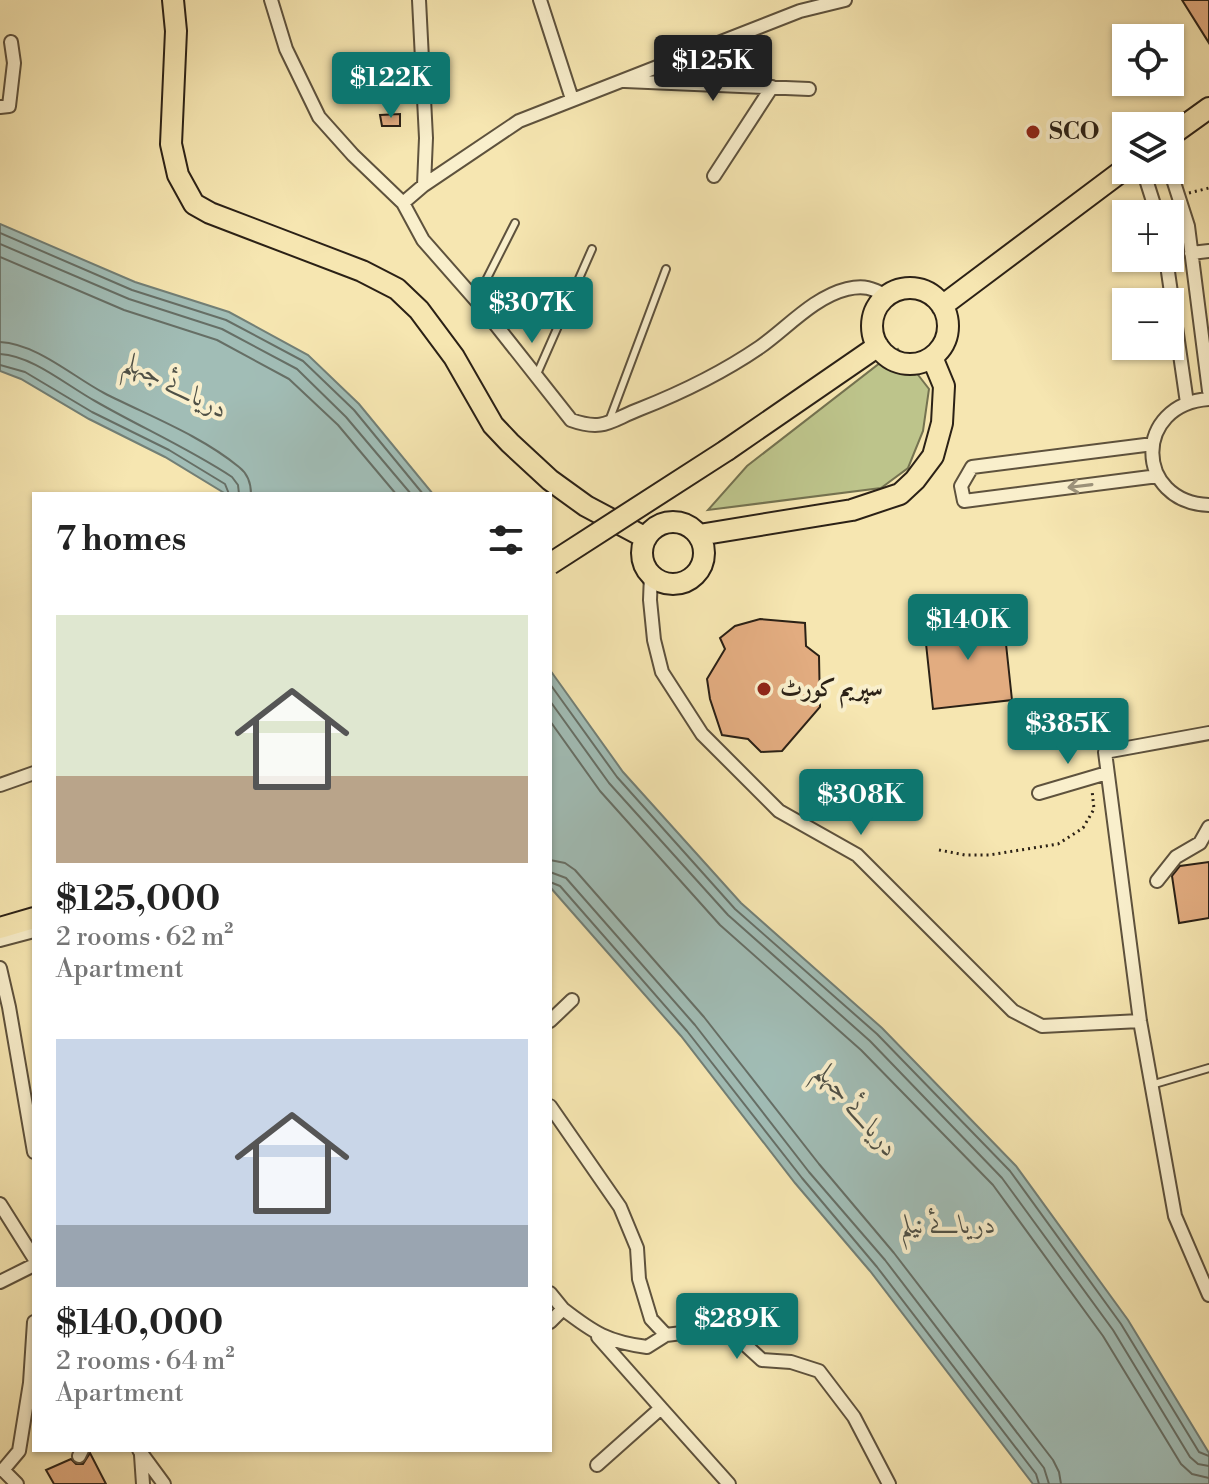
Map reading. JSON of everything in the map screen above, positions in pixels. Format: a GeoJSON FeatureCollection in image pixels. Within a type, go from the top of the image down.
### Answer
{"type":"FeatureCollection","features":[{"type":"Feature","properties":{"kind":"highway"},"geometry":{"type":"LineString","coordinates":[[173,0],[176,31],[171,144],[178,175],[194,204],[210,213],[362,271],[397,289],[419,310],[454,357],[493,425],[510,443],[550,480],[586,506],[646,538]]}},
{"type":"Feature","properties":{"kind":"highway"},"geometry":{"type":"LineString","coordinates":[[1184,126],[1209,108]]}},
{"type":"Feature","properties":{"kind":"highway"},"geometry":{"type":"LineString","coordinates":[[942,306],[1112,178]]}},
{"type":"Feature","properties":{"kind":"highway"},"geometry":{"type":"LineString","coordinates":[[910,288],[923,290],[934,296],[942,306],[948,329],[945,342],[932,357],[916,364],[903,364],[892,360],[878,346],[872,329],[873,317],[887,296],[910,288]]}},
{"type":"Feature","properties":{"kind":"highway"},"geometry":{"type":"LineString","coordinates":[[552,563],[727,450],[878,346]]}},
{"type":"Feature","properties":{"kind":"highway"},"geometry":{"type":"LineString","coordinates":[[699,535],[852,510],[900,494],[933,456],[942,423],[944,386],[932,357]]}},
{"type":"Feature","properties":{"kind":"highway"},"geometry":{"type":"LineString","coordinates":[[672,522],[692,528],[699,535],[704,555],[701,566],[695,574],[678,583],[668,583],[651,574],[643,557],[646,538],[653,530],[672,522]]}},
{"type":"Feature","properties":{"kind":"highway"},"geometry":{"type":"LineString","coordinates":[[0,928],[32,919]]}},
{"type":"Feature","properties":{"kind":"street"},"geometry":{"type":"LineString","coordinates":[[271,0],[286,49],[319,117],[403,203],[423,240],[476,300],[571,420],[589,427],[608,424],[692,388],[760,347],[809,309],[843,290],[868,286],[887,296]]}},
{"type":"Feature","properties":{"kind":"street"},"geometry":{"type":"LineString","coordinates":[[419,0],[426,138],[424,185]]}},
{"type":"Feature","properties":{"kind":"street"},"geometry":{"type":"LineString","coordinates":[[540,0],[572,99]]}},
{"type":"Feature","properties":{"kind":"street"},"geometry":{"type":"LineString","coordinates":[[403,203],[424,185],[519,121],[800,11],[845,0]]}},
{"type":"Feature","properties":{"kind":"street"},"geometry":{"type":"LineString","coordinates":[[0,107],[9,106],[14,63],[11,42]]}},
{"type":"Feature","properties":{"kind":"street"},"geometry":{"type":"LineString","coordinates":[[618,81],[809,89]]}},
{"type":"Feature","properties":{"kind":"street"},"geometry":{"type":"LineString","coordinates":[[714,176],[772,87]]}},
{"type":"Feature","properties":{"kind":"street"},"geometry":{"type":"LineString","coordinates":[[1174,184],[1188,226],[1209,391]]}},
{"type":"Feature","properties":{"kind":"street"},"geometry":{"type":"LineString","coordinates":[[1191,253],[1209,251]]}},
{"type":"Feature","properties":{"kind":"street"},"geometry":{"type":"LineString","coordinates":[[1168,272],[1187,403]]}},
{"type":"Feature","properties":{"kind":"street"},"geometry":{"type":"LineString","coordinates":[[1209,399],[1177,407],[1164,418],[1153,444],[1158,476],[1174,496],[1209,509]]}},
{"type":"Feature","properties":{"kind":"street"},"geometry":{"type":"LineString","coordinates":[[1153,444],[972,467],[961,486],[964,501],[1158,476]]}},
{"type":"Feature","properties":{"kind":"street"},"geometry":{"type":"LineString","coordinates":[[651,574],[654,640],[662,672],[702,734],[779,811],[857,855],[1013,1011],[1042,1026],[1140,1021]]}},
{"type":"Feature","properties":{"kind":"street"},"geometry":{"type":"LineString","coordinates":[[1209,733],[1105,752],[1140,1021],[1175,1216],[1209,1295]]}},
{"type":"Feature","properties":{"kind":"street"},"geometry":{"type":"LineString","coordinates":[[1039,793],[1107,773]]}},
{"type":"Feature","properties":{"kind":"street"},"geometry":{"type":"LineString","coordinates":[[0,785],[32,774]]}},
{"type":"Feature","properties":{"kind":"street"},"geometry":{"type":"LineString","coordinates":[[1157,881],[1176,857],[1200,843],[1209,827]]}},
{"type":"Feature","properties":{"kind":"street"},"geometry":{"type":"LineString","coordinates":[[0,940],[32,932]]}},
{"type":"Feature","properties":{"kind":"street"},"geometry":{"type":"LineString","coordinates":[[0,968],[32,1140]]}},
{"type":"Feature","properties":{"kind":"street"},"geometry":{"type":"LineString","coordinates":[[552,1019],[572,1000]]}},
{"type":"Feature","properties":{"kind":"street"},"geometry":{"type":"LineString","coordinates":[[552,1109],[620,1207],[637,1248],[639,1279],[651,1319],[666,1335]]}},
{"type":"Feature","properties":{"kind":"street"},"geometry":{"type":"LineString","coordinates":[[0,1204],[32,1255]]}},
{"type":"Feature","properties":{"kind":"street"},"geometry":{"type":"LineString","coordinates":[[0,1282],[32,1266]]}},
{"type":"Feature","properties":{"kind":"street"},"geometry":{"type":"LineString","coordinates":[[552,1295],[563,1309],[596,1334],[729,1484]]}},
{"type":"Feature","properties":{"kind":"street"},"geometry":{"type":"LineString","coordinates":[[552,1320],[563,1309]]}},
{"type":"Feature","properties":{"kind":"street"},"geometry":{"type":"LineString","coordinates":[[596,1334],[647,1347],[666,1335],[706,1330],[739,1339],[762,1360],[791,1362],[819,1371],[854,1417],[889,1484]]}},
{"type":"Feature","properties":{"kind":"street"},"geometry":{"type":"LineString","coordinates":[[2,1470],[19,1451],[32,1352]]}},
{"type":"Feature","properties":{"kind":"street"},"geometry":{"type":"LineString","coordinates":[[597,1465],[639,1431],[661,1408]]}},
{"type":"Feature","properties":{"kind":"street"},"geometry":{"type":"LineString","coordinates":[[140,1452],[143,1484]]}},
{"type":"Feature","properties":{"kind":"street"},"geometry":{"type":"LineString","coordinates":[[140,1452],[164,1484]]}},
{"type":"Feature","properties":{"kind":"street"},"geometry":{"type":"LineString","coordinates":[[2,1470],[10,1484]]}},
{"type":"Feature","properties":{"kind":"street"},"geometry":{"type":"LineString","coordinates":[[2,1470],[17,1484]]}},
{"type":"Feature","properties":{"kind":"lane"},"geometry":{"type":"LineString","coordinates":[[476,300],[515,223]]}},
{"type":"Feature","properties":{"kind":"lane"},"geometry":{"type":"LineString","coordinates":[[535,378],[592,249]]}},
{"type":"Feature","properties":{"kind":"lane"},"geometry":{"type":"LineString","coordinates":[[608,424],[666,269]]}},
{"type":"Feature","properties":{"kind":"lane"},"geometry":{"type":"LineString","coordinates":[[1151,1085],[1209,1068]]}},
{"type":"Feature","properties":{"kind":"path"},"geometry":{"type":"LineString","coordinates":[[1178,195],[1209,188]]}},
{"type":"Feature","properties":{"kind":"path"},"geometry":{"type":"LineString","coordinates":[[939,850],[989,855],[1058,844],[1083,828],[1094,809],[1091,778]]}},
{"type":"Feature","properties":{"kind":"green space"},"geometry":{"type":"Polygon","coordinates":[[[898,349],[929,389],[923,431],[908,468],[881,488],[708,510],[747,466],[898,349]]]}},
{"type":"Feature","properties":{"kind":"water","name":"دریائے جہلم"},"geometry":{"type":"Polygon","coordinates":[[[0,224],[135,282],[229,312],[308,355],[359,404],[431,492],[223,492],[165,457],[89,419],[21,379],[0,371],[0,224]]]}},
{"type":"Feature","properties":{"kind":"water","name":"دریائے نیلم"},"geometry":{"type":"Polygon","coordinates":[[[552,673],[623,772],[741,903],[882,1028],[1016,1166],[1128,1320],[1209,1453],[1209,1484],[1033,1484],[870,1271],[795,1183],[681,1036],[552,889],[552,673]]]}},
{"type":"Feature","properties":{"kind":"building"},"geometry":{"type":"Polygon","coordinates":[[[1182,0],[1209,0],[1209,43],[1182,0]]]}},
{"type":"Feature","properties":{"kind":"building"},"geometry":{"type":"Polygon","coordinates":[[[400,114],[400,126],[382,126],[380,115],[400,114]]]}},
{"type":"Feature","properties":{"kind":"building"},"geometry":{"type":"Polygon","coordinates":[[[1003,616],[1012,700],[933,709],[924,625],[1003,616]]]}},
{"type":"Feature","properties":{"kind":"building","name":"سپریم کورٹ"},"geometry":{"type":"Polygon","coordinates":[[[760,619],[805,623],[806,646],[819,656],[820,707],[782,751],[761,752],[748,739],[722,735],[710,699],[707,679],[725,649],[720,638],[735,626],[760,619]]]}},
{"type":"Feature","properties":{"kind":"building"},"geometry":{"type":"Polygon","coordinates":[[[1209,862],[1209,918],[1179,923],[1172,876],[1180,866],[1209,862]]]}},
{"type":"Feature","properties":{"kind":"building"},"geometry":{"type":"Polygon","coordinates":[[[90,1453],[106,1484],[54,1484],[46,1470],[71,1459],[76,1464],[83,1464],[90,1453]]]}},
{"type":"Feature","properties":{"kind":"place","name":"SCO"},"geometry":{"type":"Point","coordinates":[1033,132]}},
{"type":"Feature","properties":{"kind":"place","name":"سپریم کورٹ"},"geometry":{"type":"Point","coordinates":[764,689]}}]}
